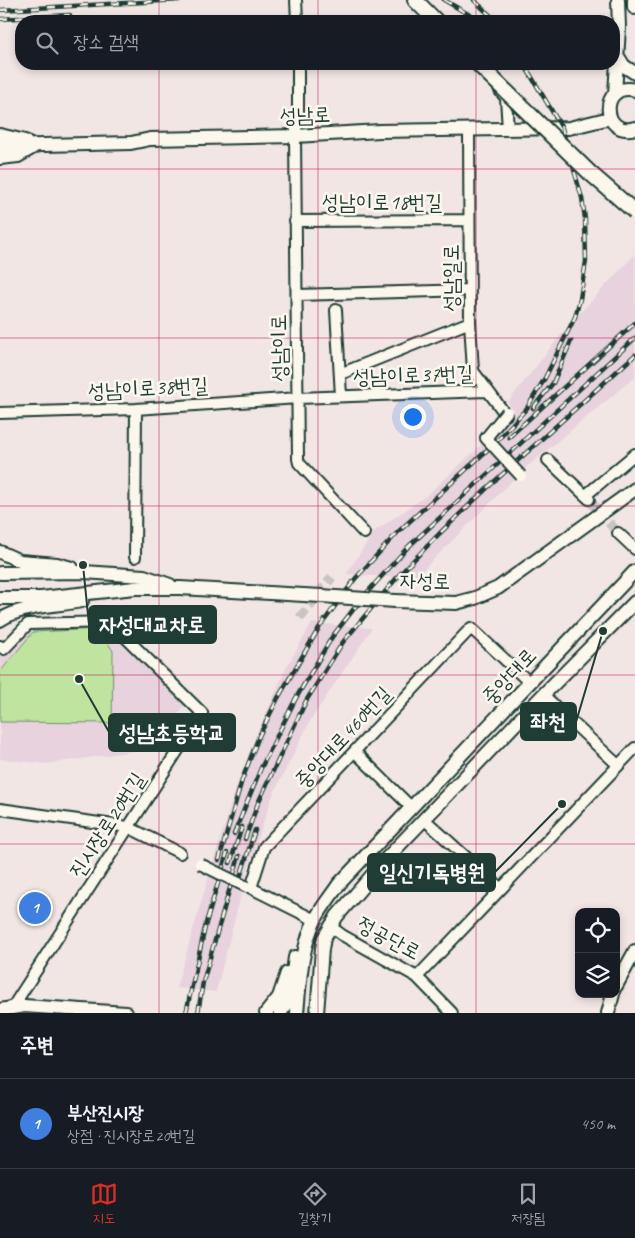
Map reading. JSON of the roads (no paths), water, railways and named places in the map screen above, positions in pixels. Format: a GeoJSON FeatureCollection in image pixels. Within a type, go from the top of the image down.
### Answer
{"type":"FeatureCollection","features":[{"type":"Feature","properties":{"kind":"highway"},"geometry":{"type":"LineString","coordinates":[[413,0],[428,15]]}},
{"type":"Feature","properties":{"kind":"highway"},"geometry":{"type":"LineString","coordinates":[[427,0],[441,15]]}},
{"type":"Feature","properties":{"kind":"highway"},"geometry":{"type":"LineString","coordinates":[[635,0],[635,7]]}},
{"type":"Feature","properties":{"kind":"highway"},"geometry":{"type":"LineString","coordinates":[[484,70],[590,173],[635,212]]}},
{"type":"Feature","properties":{"kind":"highway"},"geometry":{"type":"LineString","coordinates":[[489,70],[504,90]]}},
{"type":"Feature","properties":{"kind":"main road"},"geometry":{"type":"LineString","coordinates":[[618,0],[618,15]]}},
{"type":"Feature","properties":{"kind":"main road"},"geometry":{"type":"LineString","coordinates":[[620,60],[624,66],[635,73]]}},
{"type":"Feature","properties":{"kind":"main road"},"geometry":{"type":"LineString","coordinates":[[616,70],[615,94],[608,105],[610,118],[619,127],[625,129],[635,128]]}},
{"type":"Feature","properties":{"kind":"main road"},"geometry":{"type":"LineString","coordinates":[[615,94],[627,89],[635,90]]}},
{"type":"Feature","properties":{"kind":"main road","name":"성남로"},"geometry":{"type":"LineString","coordinates":[[0,146],[131,143],[150,139],[569,128],[610,118]]}},
{"type":"Feature","properties":{"kind":"main road"},"geometry":{"type":"LineString","coordinates":[[0,135],[37,144]]}},
{"type":"Feature","properties":{"kind":"main road"},"geometry":{"type":"LineString","coordinates":[[0,158],[18,156],[37,144]]}},
{"type":"Feature","properties":{"kind":"main road","name":"자성로"},"geometry":{"type":"LineString","coordinates":[[0,598],[41,598],[136,588],[180,588],[456,603],[476,598],[498,588],[635,489]]}},
{"type":"Feature","properties":{"kind":"main road"},"geometry":{"type":"LineString","coordinates":[[0,552],[20,561],[58,564],[84,572]]}},
{"type":"Feature","properties":{"kind":"main road","name":"중앙대로"},"geometry":{"type":"LineString","coordinates":[[311,918],[318,901],[339,884],[635,571]]}},
{"type":"Feature","properties":{"kind":"main road","name":"자성로"},"geometry":{"type":"LineString","coordinates":[[0,573],[84,572],[144,576],[180,588]]}},
{"type":"Feature","properties":{"kind":"main road"},"geometry":{"type":"LineString","coordinates":[[618,590],[635,581]]}},
{"type":"Feature","properties":{"kind":"main road"},"geometry":{"type":"LineString","coordinates":[[0,620],[10,613],[99,598],[136,588]]}},
{"type":"Feature","properties":{"kind":"main road"},"geometry":{"type":"LineString","coordinates":[[607,629],[616,614],[635,593]]}},
{"type":"Feature","properties":{"kind":"main road","name":"중앙대로"},"geometry":{"type":"LineString","coordinates":[[317,1013],[324,938],[336,916],[375,871],[542,695],[635,602]]}},
{"type":"Feature","properties":{"kind":"main road"},"geometry":{"type":"LineString","coordinates":[[266,1013],[279,997],[290,963],[311,918]]}},
{"type":"Feature","properties":{"kind":"main road"},"geometry":{"type":"LineString","coordinates":[[297,1013],[305,948],[311,918]]}},
{"type":"Feature","properties":{"kind":"main road"},"geometry":{"type":"LineString","coordinates":[[280,1013],[290,1002],[298,945]]}},
{"type":"Feature","properties":{"kind":"main road"},"geometry":{"type":"LineString","coordinates":[[620,978],[635,950]]}},
{"type":"Feature","properties":{"kind":"main road"},"geometry":{"type":"LineString","coordinates":[[605,1013],[611,998]]}},
{"type":"Feature","properties":{"kind":"main road"},"geometry":{"type":"LineString","coordinates":[[6,1009],[24,1006],[126,1013]]}},
{"type":"Feature","properties":{"kind":"street"},"geometry":{"type":"LineString","coordinates":[[296,0],[297,15]]}},
{"type":"Feature","properties":{"kind":"street"},"geometry":{"type":"LineString","coordinates":[[422,0],[436,15]]}},
{"type":"Feature","properties":{"kind":"street","name":"성남이로"},"geometry":{"type":"LineString","coordinates":[[298,70],[298,117],[295,136],[295,221],[299,463],[364,533]]}},
{"type":"Feature","properties":{"kind":"street"},"geometry":{"type":"LineString","coordinates":[[479,70],[506,98],[508,129]]}},
{"type":"Feature","properties":{"kind":"street"},"geometry":{"type":"LineString","coordinates":[[490,70],[527,108],[529,129]]}},
{"type":"Feature","properties":{"kind":"street","name":"성남일로"},"geometry":{"type":"LineString","coordinates":[[469,130],[472,371],[506,414],[486,438],[521,476]]}},
{"type":"Feature","properties":{"kind":"street","name":"성남이로18번길"},"geometry":{"type":"LineString","coordinates":[[295,221],[469,220]]}},
{"type":"Feature","properties":{"kind":"street"},"geometry":{"type":"LineString","coordinates":[[296,294],[470,290]]}},
{"type":"Feature","properties":{"kind":"street","name":"성남이로37번길"},"geometry":{"type":"LineString","coordinates":[[336,310],[341,396]]}},
{"type":"Feature","properties":{"kind":"street"},"geometry":{"type":"LineString","coordinates":[[340,374],[470,322]]}},
{"type":"Feature","properties":{"kind":"street","name":"성남이로37번길"},"geometry":{"type":"LineString","coordinates":[[298,398],[486,391]]}},
{"type":"Feature","properties":{"kind":"street","name":"성남이로38번길"},"geometry":{"type":"LineString","coordinates":[[0,413],[136,409],[298,398]]}},
{"type":"Feature","properties":{"kind":"street"},"geometry":{"type":"LineString","coordinates":[[135,557],[136,409]]}},
{"type":"Feature","properties":{"kind":"street"},"geometry":{"type":"LineString","coordinates":[[548,460],[587,498],[635,454]]}},
{"type":"Feature","properties":{"kind":"street"},"geometry":{"type":"LineString","coordinates":[[618,532],[635,549]]}},
{"type":"Feature","properties":{"kind":"street","name":"진시장로20번길"},"geometry":{"type":"LineString","coordinates":[[0,646],[4,649],[28,624],[110,622],[202,713],[6,1009]]}},
{"type":"Feature","properties":{"kind":"street","name":"중앙대로460번길"},"geometry":{"type":"LineString","coordinates":[[311,918],[252,888],[264,847],[471,628],[530,684]]}},
{"type":"Feature","properties":{"kind":"street","name":"중앙대로"},"geometry":{"type":"LineString","coordinates":[[542,695],[618,765]]}},
{"type":"Feature","properties":{"kind":"street","name":"정공단로"},"geometry":{"type":"LineString","coordinates":[[330,926],[342,935],[417,977],[635,748]]}},
{"type":"Feature","properties":{"kind":"street"},"geometry":{"type":"LineString","coordinates":[[355,752],[411,807]]}},
{"type":"Feature","properties":{"kind":"street"},"geometry":{"type":"LineString","coordinates":[[0,809],[128,827],[180,853]]}},
{"type":"Feature","properties":{"kind":"street"},"geometry":{"type":"LineString","coordinates":[[424,819],[501,889]]}},
{"type":"Feature","properties":{"kind":"street"},"geometry":{"type":"LineString","coordinates":[[200,864],[247,887]]}},
{"type":"Feature","properties":{"kind":"street"},"geometry":{"type":"LineString","coordinates":[[417,977],[452,1013]]}},
{"type":"Feature","properties":{"kind":"tunnel"},"geometry":{"type":"LineString","coordinates":[[589,500],[618,533]]}},
{"type":"Feature","properties":{"kind":"tunnel"},"geometry":{"type":"LineString","coordinates":[[300,618],[332,577]]}},
{"type":"Feature","properties":{"kind":"railway"},"geometry":{"type":"LineString","coordinates":[[0,10],[180,0]]}},
{"type":"Feature","properties":{"kind":"railway"},"geometry":{"type":"LineString","coordinates":[[444,0],[470,15]]}},
{"type":"Feature","properties":{"kind":"railway"},"geometry":{"type":"LineString","coordinates":[[474,0],[490,15]]}},
{"type":"Feature","properties":{"kind":"railway"},"geometry":{"type":"LineString","coordinates":[[0,19],[15,18]]}},
{"type":"Feature","properties":{"kind":"railway"},"geometry":{"type":"LineString","coordinates":[[219,860],[242,780],[259,736],[278,698],[319,628],[355,579],[398,532],[496,442],[527,408],[545,378],[575,317],[586,261],[585,219],[582,198],[562,128],[528,70]]}},
{"type":"Feature","properties":{"kind":"railway"},"geometry":{"type":"LineString","coordinates":[[509,437],[635,323]]}},
{"type":"Feature","properties":{"kind":"railway"},"geometry":{"type":"LineString","coordinates":[[234,834],[261,768],[296,698],[332,637],[363,597],[408,547],[635,338]]}},
{"type":"Feature","properties":{"kind":"railway"},"geometry":{"type":"LineString","coordinates":[[533,408],[553,383],[571,341]]}},
{"type":"Feature","properties":{"kind":"railway"},"geometry":{"type":"LineString","coordinates":[[245,839],[258,803],[306,701],[343,642],[400,574],[440,533],[635,355]]}},
{"type":"Feature","properties":{"kind":"railway"},"geometry":{"type":"LineString","coordinates":[[230,863],[242,827]]}},
{"type":"Feature","properties":{"kind":"railway"},"geometry":{"type":"LineString","coordinates":[[237,887],[255,830]]}},
{"type":"Feature","properties":{"kind":"railway"},"geometry":{"type":"LineString","coordinates":[[186,1013],[206,923],[227,853]]}},
{"type":"Feature","properties":{"kind":"railway"},"geometry":{"type":"LineString","coordinates":[[198,1013],[203,982],[239,856]]}},
{"type":"Feature","properties":{"kind":"place","name":"자성대교차로"},"geometry":{"type":"Point","coordinates":[83,565]}},
{"type":"Feature","properties":{"kind":"place","name":"좌천"},"geometry":{"type":"Point","coordinates":[603,631]}},
{"type":"Feature","properties":{"kind":"place","name":"성남초등학교"},"geometry":{"type":"Point","coordinates":[79,679]}},
{"type":"Feature","properties":{"kind":"place","name":"일신기독병원"},"geometry":{"type":"Point","coordinates":[562,804]}},
{"type":"Feature","properties":{"kind":"place","name":"부산진시장"},"geometry":{"type":"Point","coordinates":[35,908]}}]}
